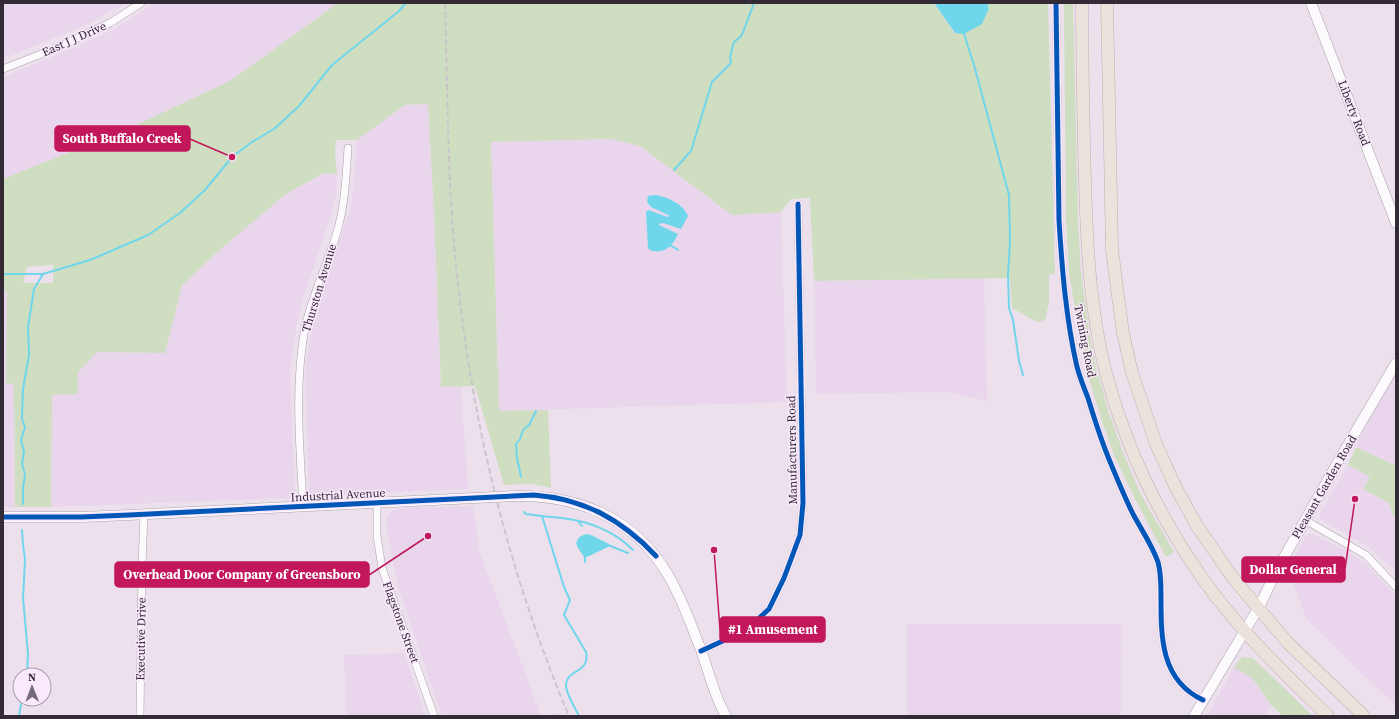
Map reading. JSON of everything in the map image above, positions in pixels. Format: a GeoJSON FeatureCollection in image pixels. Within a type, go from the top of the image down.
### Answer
{"type":"FeatureCollection","features":[{"type":"Feature","properties":{"kind":"highway"},"geometry":{"type":"LineString","coordinates":[[1082,3],[1085,210],[1091,278],[1098,332],[1107,376],[1129,444],[1145,481],[1171,530],[1203,578],[1244,631],[1264,654],[1328,716]]}},
{"type":"Feature","properties":{"kind":"highway"},"geometry":{"type":"LineString","coordinates":[[1107,3],[1112,249],[1118,296],[1132,373],[1156,444],[1175,486],[1197,526],[1233,578],[1288,643],[1364,716]]}},
{"type":"Feature","properties":{"kind":"main road","name":"Liberty Road"},"geometry":{"type":"LineString","coordinates":[[1312,3],[1396,223]]}},
{"type":"Feature","properties":{"kind":"main road","name":"Pleasant Garden Road"},"geometry":{"type":"LineString","coordinates":[[1194,716],[1258,607],[1305,520],[1396,363]]}},
{"type":"Feature","properties":{"kind":"main road","name":"Industrial Avenue"},"geometry":{"type":"LineString","coordinates":[[3,517],[82,517],[534,495],[560,499],[588,507],[623,526],[644,543],[656,556],[676,588],[720,706],[726,716]]}},
{"type":"Feature","properties":{"kind":"street","name":"East J J Drive"},"geometry":{"type":"LineString","coordinates":[[3,69],[54,49],[110,23],[141,3]]}},
{"type":"Feature","properties":{"kind":"street","name":"Twining Road"},"geometry":{"type":"LineString","coordinates":[[1056,3],[1061,253],[1068,314],[1078,367],[1097,426],[1111,463],[1132,512],[1158,563],[1160,581],[1161,632],[1166,658],[1170,668],[1180,682],[1188,691],[1203,700]]}},
{"type":"Feature","properties":{"kind":"street","name":"Thurston Avenue"},"geometry":{"type":"LineString","coordinates":[[303,506],[298,396],[300,360],[306,326],[344,204],[348,148]]}},
{"type":"Feature","properties":{"kind":"street","name":"Manufacturers Road"},"geometry":{"type":"LineString","coordinates":[[701,652],[745,628],[756,621],[769,609],[784,578],[800,535],[803,503],[798,204]]}},
{"type":"Feature","properties":{"kind":"street","name":"Flagstone Street"},"geometry":{"type":"LineString","coordinates":[[377,503],[377,536],[382,568],[434,716]]}},
{"type":"Feature","properties":{"kind":"street","name":"Executive Drive"},"geometry":{"type":"LineString","coordinates":[[140,716],[144,514]]}},
{"type":"Feature","properties":{"kind":"street"},"geometry":{"type":"LineString","coordinates":[[1305,520],[1366,555],[1396,587]]}},
{"type":"Feature","properties":{"kind":"shaded area"},"geometry":{"type":"Polygon","coordinates":[[[3,3],[125,3],[92,22],[3,59],[3,3]]]}},
{"type":"Feature","properties":{"kind":"shaded area"},"geometry":{"type":"Polygon","coordinates":[[[154,3],[338,3],[230,81],[134,126],[3,179],[3,77],[111,31],[154,3]]]}},
{"type":"Feature","properties":{"kind":"shaded area"},"geometry":{"type":"Polygon","coordinates":[[[428,104],[441,387],[461,386],[468,489],[311,495],[309,490],[305,374],[307,356],[316,310],[351,206],[357,140],[405,105],[428,104]]]}},
{"type":"Feature","properties":{"kind":"shaded area"},"geometry":{"type":"Polygon","coordinates":[[[611,139],[640,146],[732,215],[781,212],[787,402],[499,411],[491,142],[611,139]]]}},
{"type":"Feature","properties":{"kind":"shaded area"},"geometry":{"type":"Polygon","coordinates":[[[324,173],[337,174],[336,194],[331,216],[303,299],[296,328],[290,371],[295,492],[293,495],[289,498],[51,507],[52,395],[78,372],[97,352],[165,353],[182,286],[216,253],[286,194],[324,173]]]}},
{"type":"Feature","properties":{"kind":"shaded area"},"geometry":{"type":"Polygon","coordinates":[[[984,278],[987,401],[948,392],[816,394],[814,281],[984,278]]]}},
{"type":"Feature","properties":{"kind":"shaded area"},"geometry":{"type":"Polygon","coordinates":[[[3,290],[7,290],[6,383],[14,385],[15,507],[3,507],[3,290]]]}},
{"type":"Feature","properties":{"kind":"shaded area"},"geometry":{"type":"Polygon","coordinates":[[[1396,373],[1396,464],[1392,464],[1356,447],[1365,427],[1396,373]]]}},
{"type":"Feature","properties":{"kind":"shaded area"},"geometry":{"type":"Polygon","coordinates":[[[1348,465],[1370,477],[1363,489],[1389,504],[1393,516],[1396,518],[1396,572],[1369,547],[1320,519],[1320,513],[1348,465]]]}},
{"type":"Feature","properties":{"kind":"shaded area"},"geometry":{"type":"Polygon","coordinates":[[[473,506],[480,553],[541,715],[560,714],[561,716],[442,716],[399,590],[387,531],[387,517],[393,510],[415,507],[473,506]]]}},
{"type":"Feature","properties":{"kind":"shaded area"},"geometry":{"type":"Polygon","coordinates":[[[1312,534],[1350,553],[1366,563],[1396,596],[1396,705],[1360,672],[1306,618],[1288,568],[1305,537],[1312,534]]]}},
{"type":"Feature","properties":{"kind":"shaded area"},"geometry":{"type":"Polygon","coordinates":[[[907,624],[1122,624],[1121,716],[907,716],[907,624]]]}},
{"type":"Feature","properties":{"kind":"shaded area"},"geometry":{"type":"Polygon","coordinates":[[[404,653],[426,716],[346,716],[344,655],[404,653]]]}},
{"type":"Feature","properties":{"kind":"shaded area"},"geometry":{"type":"Polygon","coordinates":[[[1234,667],[1252,678],[1271,705],[1265,716],[1207,716],[1234,667]]]}},
{"type":"Feature","properties":{"kind":"green space"},"geometry":{"type":"Polygon","coordinates":[[[338,3],[934,3],[954,33],[989,8],[987,3],[1048,3],[1055,273],[1049,275],[1049,302],[1045,320],[1037,322],[1012,308],[1010,278],[814,281],[810,198],[791,199],[781,212],[732,215],[640,146],[611,139],[491,142],[499,411],[548,410],[551,488],[532,484],[504,485],[475,386],[441,387],[428,104],[405,105],[357,140],[336,140],[335,152],[337,174],[324,173],[286,194],[216,253],[182,286],[165,353],[97,352],[78,372],[78,394],[52,395],[51,507],[15,507],[14,385],[6,383],[7,291],[3,290],[3,179],[134,126],[230,81],[338,3]],[[53,265],[27,267],[23,283],[53,283],[53,265]]]}},
{"type":"Feature","properties":{"kind":"green space"},"geometry":{"type":"Polygon","coordinates":[[[1064,3],[1073,3],[1078,221],[1081,273],[1089,331],[1096,368],[1109,413],[1123,452],[1140,493],[1174,552],[1166,557],[1133,495],[1114,455],[1086,369],[1079,332],[1069,273],[1066,221],[1064,3]]]}},
{"type":"Feature","properties":{"kind":"green space"},"geometry":{"type":"Polygon","coordinates":[[[1356,447],[1392,464],[1396,464],[1396,518],[1393,516],[1389,503],[1363,489],[1370,477],[1348,465],[1356,447]]]}},
{"type":"Feature","properties":{"kind":"green space"},"geometry":{"type":"Polygon","coordinates":[[[1242,657],[1253,658],[1313,716],[1283,716],[1271,705],[1252,678],[1234,667],[1242,657]]]}},
{"type":"Feature","properties":{"kind":"water"},"geometry":{"type":"Polygon","coordinates":[[[934,3],[987,3],[989,8],[982,24],[964,34],[955,33],[934,3]]]}},
{"type":"Feature","properties":{"kind":"water"},"geometry":{"type":"Polygon","coordinates":[[[656,195],[675,202],[683,208],[688,216],[681,229],[663,223],[659,224],[678,234],[671,246],[660,251],[650,250],[648,248],[646,212],[649,210],[667,217],[670,216],[651,207],[647,202],[648,196],[656,195]]]}},
{"type":"Feature","properties":{"kind":"water"},"geometry":{"type":"Polygon","coordinates":[[[586,534],[609,544],[610,546],[584,557],[576,543],[579,537],[586,534]]]}},
{"type":"Feature","properties":{"kind":"waterway"},"geometry":{"type":"LineString","coordinates":[[3,274],[43,274],[90,260],[148,235],[180,213],[205,190],[232,157],[252,142],[274,129],[299,106],[332,65],[398,12],[406,3]]}},
{"type":"Feature","properties":{"kind":"waterway"},"geometry":{"type":"LineString","coordinates":[[674,170],[691,151],[712,82],[730,64],[730,57],[734,42],[741,36],[754,3]]}},
{"type":"Feature","properties":{"kind":"waterway"},"geometry":{"type":"LineString","coordinates":[[963,31],[974,65],[1009,195],[1009,308],[1013,320],[1019,361],[1023,375]]}},
{"type":"Feature","properties":{"kind":"waterway"},"geometry":{"type":"LineString","coordinates":[[670,245],[678,250]]}},
{"type":"Feature","properties":{"kind":"waterway"},"geometry":{"type":"LineString","coordinates":[[23,504],[25,474],[22,464],[24,452],[21,440],[25,427],[22,419],[23,389],[29,355],[28,327],[34,289],[43,274]]}},
{"type":"Feature","properties":{"kind":"waterway"},"geometry":{"type":"LineString","coordinates":[[521,477],[516,444],[520,439],[523,430],[529,425],[536,411]]}},
{"type":"Feature","properties":{"kind":"waterway"},"geometry":{"type":"LineString","coordinates":[[524,512],[526,514],[542,516],[564,587],[570,600],[564,615],[586,652],[585,664],[582,668],[571,675],[566,684],[569,696],[579,716]]}},
{"type":"Feature","properties":{"kind":"waterway"},"geometry":{"type":"LineString","coordinates":[[542,516],[571,519],[591,524],[609,532],[633,550]]}},
{"type":"Feature","properties":{"kind":"waterway"},"geometry":{"type":"LineString","coordinates":[[578,521],[582,526]]}},
{"type":"Feature","properties":{"kind":"waterway"},"geometry":{"type":"LineString","coordinates":[[22,530],[25,559],[23,598],[28,654],[27,667]]}},
{"type":"Feature","properties":{"kind":"waterway"},"geometry":{"type":"LineString","coordinates":[[608,545],[628,553]]}},
{"type":"Feature","properties":{"kind":"waterway"},"geometry":{"type":"LineString","coordinates":[[585,555],[585,562]]}},
{"type":"Feature","properties":{"kind":"waterway"},"geometry":{"type":"LineString","coordinates":[[19,716],[20,707]]}},
{"type":"Feature","properties":{"kind":"railway"},"geometry":{"type":"LineString","coordinates":[[445,3],[452,220],[459,292],[475,400],[486,454],[513,561],[530,613],[569,716]]}},
{"type":"Feature","properties":{"kind":"cycle path"},"geometry":{"type":"LineString","coordinates":[[1056,3],[1059,220],[1065,294],[1073,349],[1081,379],[1116,477],[1124,496],[1150,543],[1158,562],[1161,579],[1163,641],[1171,669],[1178,681],[1189,691],[1203,700]]}},
{"type":"Feature","properties":{"kind":"cycle path"},"geometry":{"type":"LineString","coordinates":[[701,651],[727,639],[756,621],[769,609],[784,578],[800,535],[803,503],[798,204]]}},
{"type":"Feature","properties":{"kind":"cycle path"},"geometry":{"type":"LineString","coordinates":[[3,517],[81,517],[534,495],[570,501],[601,514],[630,532],[656,556]]}},
{"type":"Feature","properties":{"kind":"place","name":"South Buffalo Creek"},"geometry":{"type":"Point","coordinates":[232,157]}},
{"type":"Feature","properties":{"kind":"place","name":"Dollar General"},"geometry":{"type":"Point","coordinates":[1355,499]}},
{"type":"Feature","properties":{"kind":"place","name":"Overhead Door Company of Greensboro"},"geometry":{"type":"Point","coordinates":[428,536]}},
{"type":"Feature","properties":{"kind":"place","name":"#1 Amusement"},"geometry":{"type":"Point","coordinates":[714,550]}}]}
